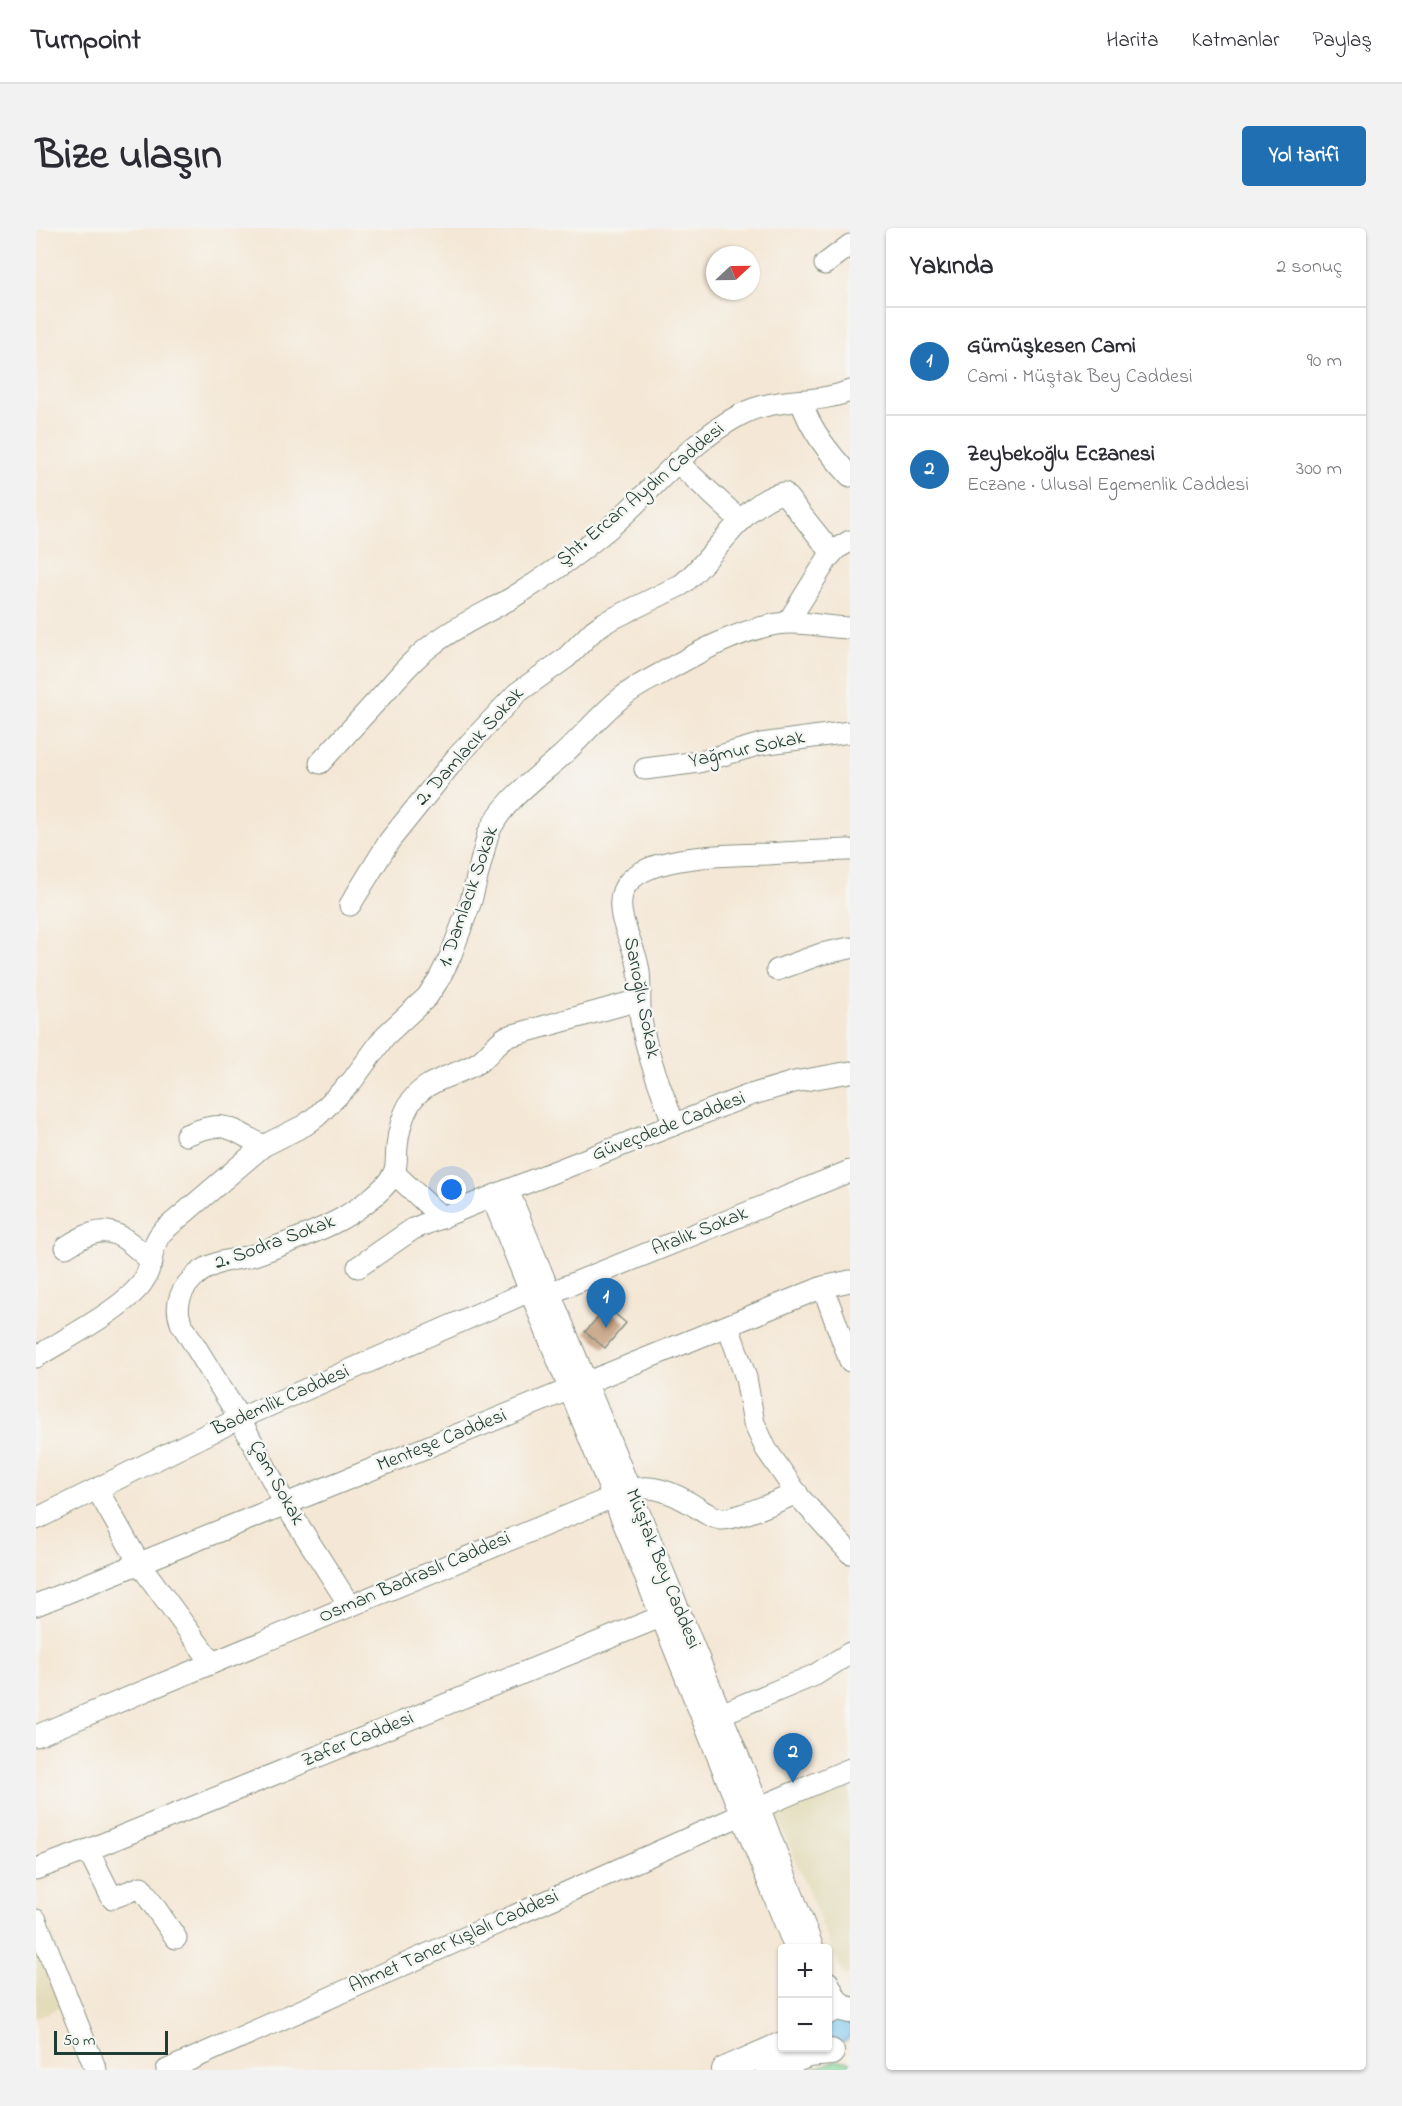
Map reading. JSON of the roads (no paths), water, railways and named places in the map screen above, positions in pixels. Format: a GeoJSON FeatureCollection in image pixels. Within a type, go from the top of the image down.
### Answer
{"type":"FeatureCollection","features":[{"type":"Feature","properties":{"kind":"main road"},"geometry":{"type":"LineString","coordinates":[[725,2070],[778,2046]]}},
{"type":"Feature","properties":{"kind":"main road"},"geometry":{"type":"LineString","coordinates":[[769,2070],[808,2054],[835,2050]]}},
{"type":"Feature","properties":{"kind":"street"},"geometry":{"type":"LineString","coordinates":[[825,264],[850,244]]}},
{"type":"Feature","properties":{"kind":"street","name":"Şht. Ercan Aydın Caddesi"},"geometry":{"type":"LineString","coordinates":[[320,763],[413,661],[431,645],[526,589],[577,553],[616,522],[705,436],[742,413],[771,404],[821,400],[850,391]]}},
{"type":"Feature","properties":{"kind":"street"},"geometry":{"type":"LineString","coordinates":[[801,401],[806,418],[816,436],[850,476]]}},
{"type":"Feature","properties":{"kind":"street"},"geometry":{"type":"LineString","coordinates":[[676,462],[741,521]]}},
{"type":"Feature","properties":{"kind":"street","name":"2. Damlacık Sokak"},"geometry":{"type":"LineString","coordinates":[[350,905],[390,840],[416,805],[517,693],[566,658],[599,627],[687,581],[741,521],[769,497],[784,493],[832,553]]}},
{"type":"Feature","properties":{"kind":"street"},"geometry":{"type":"LineString","coordinates":[[850,541],[832,553],[788,622],[850,628]]}},
{"type":"Feature","properties":{"kind":"street","name":"1. Damlacık Sokak"},"geometry":{"type":"LineString","coordinates":[[36,1357],[126,1300],[145,1280],[152,1262],[155,1242],[162,1232],[263,1146],[305,1125],[317,1116],[352,1081],[385,1036],[432,990],[450,957],[471,901],[488,834],[497,817],[512,800],[564,754],[616,702],[634,689],[675,665],[736,636],[788,622]]}},
{"type":"Feature","properties":{"kind":"street","name":"Yağmur Sokak"},"geometry":{"type":"LineString","coordinates":[[645,769],[699,762],[739,748],[761,744],[850,732]]}},
{"type":"Feature","properties":{"kind":"street","name":"Sarıoğlu Sokak"},"geometry":{"type":"LineString","coordinates":[[674,1125],[640,1017],[638,966],[624,921],[623,891],[641,872],[666,863],[701,857],[850,850]]}},
{"type":"Feature","properties":{"kind":"street"},"geometry":{"type":"LineString","coordinates":[[777,970],[821,954],[850,948]]}},
{"type":"Feature","properties":{"kind":"street"},"geometry":{"type":"LineString","coordinates":[[442,1218],[394,1173],[398,1139],[406,1110],[420,1091],[431,1083],[470,1067],[484,1058],[506,1037],[639,1000]]}},
{"type":"Feature","properties":{"kind":"street","name":"Güveçdede Caddesi"},"geometry":{"type":"LineString","coordinates":[[358,1267],[413,1229],[674,1125],[769,1089],[850,1072]]}},
{"type":"Feature","properties":{"kind":"street"},"geometry":{"type":"LineString","coordinates":[[186,1135],[204,1127],[222,1125],[263,1146]]}},
{"type":"Feature","properties":{"kind":"street","name":"Aralık Sokak"},"geometry":{"type":"LineString","coordinates":[[540,1292],[850,1171]]}},
{"type":"Feature","properties":{"kind":"street","name":"2. Sodra Sokak"},"geometry":{"type":"LineString","coordinates":[[185,1329],[179,1316],[180,1295],[188,1283],[201,1271],[220,1262],[251,1256],[329,1226],[371,1198],[394,1173]]}},
{"type":"Feature","properties":{"kind":"street","name":"Müştak Bey Caddesi"},"geometry":{"type":"LineString","coordinates":[[500,1194],[750,1811],[811,1944]]}},
{"type":"Feature","properties":{"kind":"street"},"geometry":{"type":"LineString","coordinates":[[66,1247],[81,1236],[94,1231],[108,1231],[135,1246],[152,1262]]}},
{"type":"Feature","properties":{"kind":"street","name":"Menteşe Caddesi"},"geometry":{"type":"LineString","coordinates":[[36,1605],[823,1287],[850,1281]]}},
{"type":"Feature","properties":{"kind":"street"},"geometry":{"type":"LineString","coordinates":[[823,1287],[850,1361]]}},
{"type":"Feature","properties":{"kind":"street","name":"Bademlik Caddesi"},"geometry":{"type":"LineString","coordinates":[[36,1519],[240,1419],[540,1292]]}},
{"type":"Feature","properties":{"kind":"street"},"geometry":{"type":"LineString","coordinates":[[728,1326],[746,1378],[758,1434],[775,1464],[797,1493],[850,1553]]}},
{"type":"Feature","properties":{"kind":"street","name":"Çam Sokak"},"geometry":{"type":"LineString","coordinates":[[185,1329],[240,1419],[285,1504],[350,1606]]}},
{"type":"Feature","properties":{"kind":"street","name":"Osman Badraslı Caddesi"},"geometry":{"type":"LineString","coordinates":[[36,1736],[622,1493],[645,1488],[657,1489],[689,1502],[710,1516],[726,1519],[797,1493]]}},
{"type":"Feature","properties":{"kind":"street"},"geometry":{"type":"LineString","coordinates":[[97,1489],[139,1563],[212,1663]]}},
{"type":"Feature","properties":{"kind":"street","name":"Müştak Bey Caddesi"},"geometry":{"type":"LineString","coordinates":[[670,1613],[721,1714],[794,1944]]}},
{"type":"Feature","properties":{"kind":"street","name":"Zafer Caddesi"},"geometry":{"type":"LineString","coordinates":[[36,1869],[670,1613]]}},
{"type":"Feature","properties":{"kind":"street"},"geometry":{"type":"LineString","coordinates":[[721,1714],[815,1675],[850,1653]]}},
{"type":"Feature","properties":{"kind":"street","name":"Ahmet Taner Kışlalı Caddesi"},"geometry":{"type":"LineString","coordinates":[[166,2070],[750,1811],[850,1769]]}},
{"type":"Feature","properties":{"kind":"street"},"geometry":{"type":"LineString","coordinates":[[87,1850],[112,1898],[141,1887],[176,1938]]}},
{"type":"Feature","properties":{"kind":"street"},"geometry":{"type":"LineString","coordinates":[[36,1920],[96,2070]]}},
{"type":"Feature","properties":{"kind":"street"},"geometry":{"type":"LineString","coordinates":[[832,1990],[841,2010]]}},
{"type":"Feature","properties":{"kind":"water"},"geometry":{"type":"Polygon","coordinates":[[[835,2020],[843,2020],[850,2027],[850,2035],[843,2042],[832,2040],[832,2022],[835,2020]]]}},
{"type":"Feature","properties":{"kind":"place","name":"Gümüşkesen Cami"},"geometry":{"type":"Point","coordinates":[606,1328]}},
{"type":"Feature","properties":{"kind":"place","name":"Zeybekoğlu Eczanesi"},"geometry":{"type":"Point","coordinates":[793,1783]}}]}
